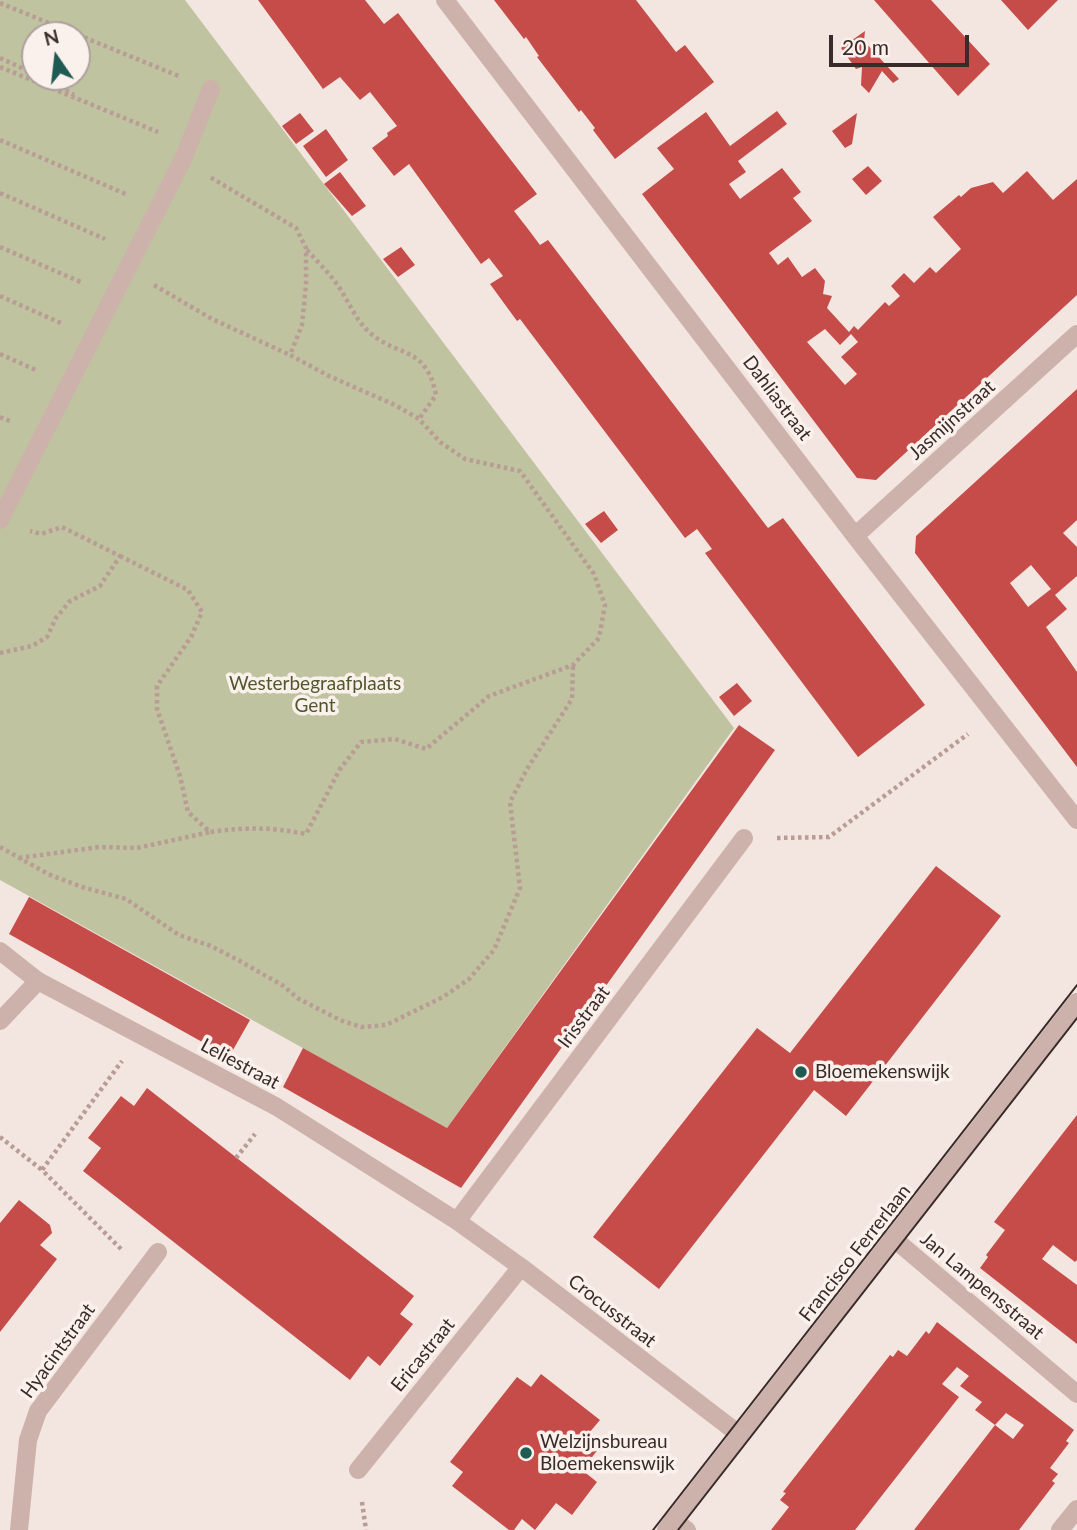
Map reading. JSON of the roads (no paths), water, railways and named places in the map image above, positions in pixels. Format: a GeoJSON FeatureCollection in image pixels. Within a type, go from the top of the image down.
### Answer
{"type":"FeatureCollection","features":[{"type":"Feature","properties":{"kind":"street","name":"Dahliastraat"},"geometry":{"type":"LineString","coordinates":[[445,0],[855,536],[1077,820]]}},
{"type":"Feature","properties":{"kind":"street"},"geometry":{"type":"LineString","coordinates":[[4,513],[187,151],[211,89]]}},
{"type":"Feature","properties":{"kind":"street","name":"Jasmijnstraat"},"geometry":{"type":"LineString","coordinates":[[855,536],[1077,334]]}},
{"type":"Feature","properties":{"kind":"street","name":"Irisstraat"},"geometry":{"type":"LineString","coordinates":[[457,1222],[744,838]]}},
{"type":"Feature","properties":{"kind":"street","name":"Leliestraat"},"geometry":{"type":"LineString","coordinates":[[0,951],[38,981],[278,1107],[457,1222]]}},
{"type":"Feature","properties":{"kind":"street"},"geometry":{"type":"LineString","coordinates":[[0,1021],[38,981]]}},
{"type":"Feature","properties":{"kind":"street","name":"Francisco Ferrerlaan"},"geometry":{"type":"LineString","coordinates":[[675,1527],[740,1435],[1077,1002]]}},
{"type":"Feature","properties":{"kind":"street","name":"Crocusstraat"},"geometry":{"type":"LineString","coordinates":[[457,1222],[521,1267],[740,1435]]}},
{"type":"Feature","properties":{"kind":"street","name":"Jan Lampensstraat"},"geometry":{"type":"LineString","coordinates":[[893,1238],[1077,1394]]}},
{"type":"Feature","properties":{"kind":"street","name":"Hyacintstraat"},"geometry":{"type":"LineString","coordinates":[[19,1530],[27,1440],[38,1410],[158,1252]]}},
{"type":"Feature","properties":{"kind":"street","name":"Ericastraat"},"geometry":{"type":"LineString","coordinates":[[358,1470],[521,1267]]}},
{"type":"Feature","properties":{"kind":"street"},"geometry":{"type":"LineString","coordinates":[[1060,1530],[1077,1508]]}},
{"type":"Feature","properties":{"kind":"tram line"},"geometry":{"type":"LineString","coordinates":[[653,1530],[1077,985]]}},
{"type":"Feature","properties":{"kind":"tram line"},"geometry":{"type":"LineString","coordinates":[[678,1530],[1077,1018]]}},
{"type":"Feature","properties":{"kind":"place","name":"Bloemekenswijk"},"geometry":{"type":"Point","coordinates":[801,1072]}},
{"type":"Feature","properties":{"kind":"place","name":"Welzijnsbureau Bloemekenswijk"},"geometry":{"type":"Point","coordinates":[526,1453]}},
{"type":"Feature","properties":{"kind":"park label","name":"Westerbegraafplaats Gent"},"geometry":{"type":"Point","coordinates":[315,695]}}]}
